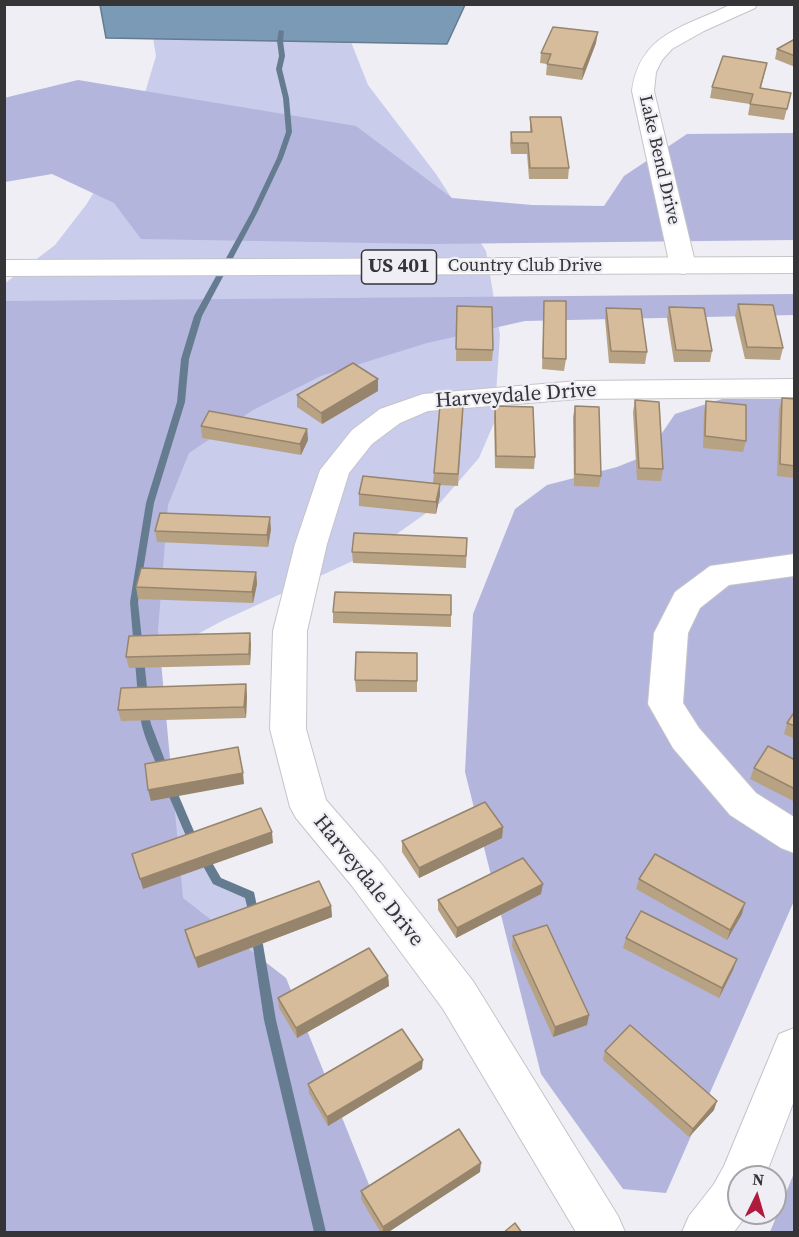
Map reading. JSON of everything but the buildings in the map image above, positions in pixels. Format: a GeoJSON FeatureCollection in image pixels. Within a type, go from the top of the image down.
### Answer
{"type":"FeatureCollection","features":[{"type":"Feature","properties":{"kind":"street","name":"Lake Bend Drive"},"geometry":{"type":"LineString","coordinates":[[682,266],[642,78],[646,66],[666,44],[748,4]]}},
{"type":"Feature","properties":{"kind":"street","name":"Country Club Drive"},"geometry":{"type":"LineString","coordinates":[[4,268],[795,265]]}},
{"type":"Feature","properties":{"kind":"street","name":"Harveydale Drive"},"geometry":{"type":"LineString","coordinates":[[602,1233],[458,995],[366,874],[309,807],[288,729],[290,631],[311,544],[335,470],[362,437],[390,416],[423,403],[578,390],[795,388]]}},
{"type":"Feature","properties":{"kind":"street"},"geometry":{"type":"LineString","coordinates":[[795,565],[721,574],[687,600],[671,633],[665,704],[686,738],[743,804],[795,837]]}},
{"type":"Feature","properties":{"kind":"street"},"geometry":{"type":"LineString","coordinates":[[747,1165],[795,1048]]}},
{"type":"Feature","properties":{"kind":"street"},"geometry":{"type":"LineString","coordinates":[[705,1233],[727,1204]]}},
{"type":"Feature","properties":{"kind":"shaded area"},"geometry":{"type":"Polygon","coordinates":[[[100,4],[465,5],[447,44],[106,38],[100,4]]]}},
{"type":"Feature","properties":{"kind":"shaded area"},"geometry":{"type":"Polygon","coordinates":[[[153,38],[351,42],[368,85],[436,174],[486,251],[500,335],[494,423],[479,458],[439,504],[370,553],[222,621],[138,666],[146,724],[188,833],[217,880],[250,895],[319,1232],[4,913],[4,284],[55,245],[86,205],[135,126],[156,56],[153,38]]]}},
{"type":"Feature","properties":{"kind":"shaded area"},"geometry":{"type":"Polygon","coordinates":[[[78,80],[356,126],[452,198],[532,205],[604,206],[624,176],[687,134],[794,133],[794,240],[434,244],[141,239],[114,203],[52,174],[5,182],[4,98],[78,80]]]}},
{"type":"Feature","properties":{"kind":"shaded area"},"geometry":{"type":"Polygon","coordinates":[[[794,294],[794,315],[525,321],[427,343],[321,376],[253,410],[189,453],[168,505],[158,630],[183,898],[286,978],[388,1232],[5,1232],[4,301],[794,294]]]}},
{"type":"Feature","properties":{"kind":"shaded area"},"geometry":{"type":"Polygon","coordinates":[[[722,399],[794,399],[794,901],[666,1193],[623,1189],[541,1074],[465,772],[473,614],[515,509],[547,485],[617,467],[647,455],[675,414],[722,399]]]}},
{"type":"Feature","properties":{"kind":"shaded area"},"geometry":{"type":"Polygon","coordinates":[[[794,1173],[794,1232],[770,1232],[773,1225],[787,1225],[787,1190],[794,1173]]]}},
{"type":"Feature","properties":{"kind":"waterway"},"geometry":{"type":"LineString","coordinates":[[143,697],[134,602],[150,503],[181,402],[185,359],[198,316],[254,213],[280,158],[289,132],[286,98],[279,69],[282,56],[281,31]]}},
{"type":"Feature","properties":{"kind":"waterway"},"geometry":{"type":"LineString","coordinates":[[144,710],[146,724],[164,771]]}},
{"type":"Feature","properties":{"kind":"waterway"},"geometry":{"type":"LineString","coordinates":[[170,787],[194,843]]}},
{"type":"Feature","properties":{"kind":"waterway"},"geometry":{"type":"LineString","coordinates":[[203,857],[217,881],[250,895],[254,916]]}},
{"type":"Feature","properties":{"kind":"waterway"},"geometry":{"type":"LineString","coordinates":[[256,933],[270,1020],[320,1232]]}}]}
